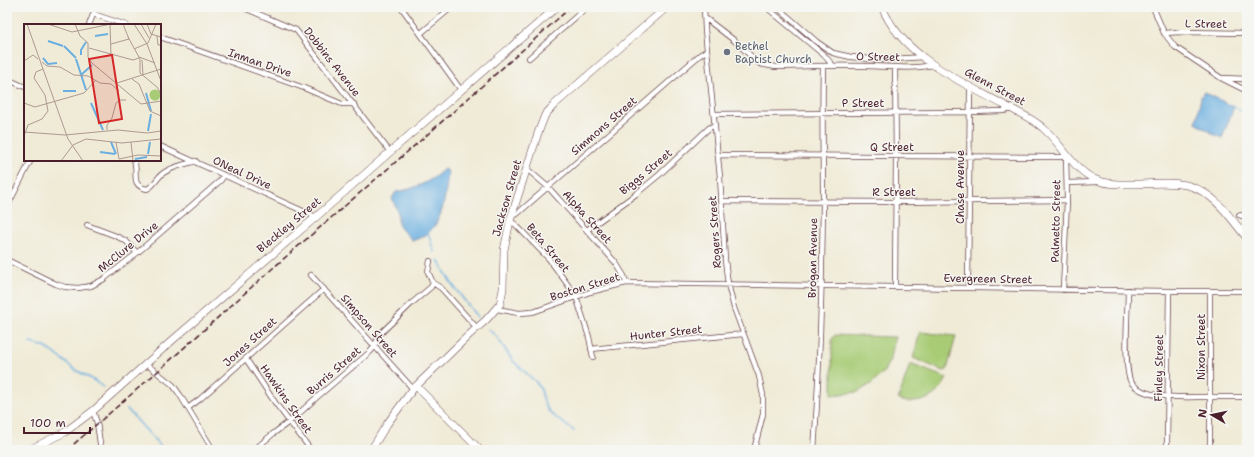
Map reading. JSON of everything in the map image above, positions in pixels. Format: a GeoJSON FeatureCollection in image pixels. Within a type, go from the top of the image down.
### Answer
{"type":"FeatureCollection","features":[{"type":"Feature","properties":{"kind":"street"},"geometry":{"type":"LineString","coordinates":[[89,24],[96,7]]}},
{"type":"Feature","properties":{"kind":"street","name":"Dobbins Avenue"},"geometry":{"type":"LineString","coordinates":[[242,7],[296,30],[390,152]]}},
{"type":"Feature","properties":{"kind":"street"},"geometry":{"type":"LineString","coordinates":[[401,7],[461,90]]}},
{"type":"Feature","properties":{"kind":"street"},"geometry":{"type":"LineString","coordinates":[[421,33],[452,7]]}},
{"type":"Feature","properties":{"kind":"street"},"geometry":{"type":"LineString","coordinates":[[529,58],[587,7]]}},
{"type":"Feature","properties":{"kind":"street","name":"Jackson Street"},"geometry":{"type":"LineString","coordinates":[[371,450],[387,424],[414,388],[500,304],[502,298],[504,250],[511,218],[538,132],[545,115],[554,104],[667,7]]}},
{"type":"Feature","properties":{"kind":"street","name":"Rogers Street"},"geometry":{"type":"LineString","coordinates":[[704,7],[728,284],[734,308],[759,376],[762,395],[763,414],[754,450]]}},
{"type":"Feature","properties":{"kind":"street"},"geometry":{"type":"LineString","coordinates":[[766,7],[825,56],[833,66]]}},
{"type":"Feature","properties":{"kind":"street"},"geometry":{"type":"LineString","coordinates":[[777,7],[817,42],[834,53],[851,57],[880,60],[923,57]]}},
{"type":"Feature","properties":{"kind":"street","name":"Glenn Street"},"geometry":{"type":"LineString","coordinates":[[882,7],[891,25],[903,39],[932,65],[1013,109],[1043,128],[1066,155],[1083,171],[1103,182]]}},
{"type":"Feature","properties":{"kind":"street"},"geometry":{"type":"LineString","coordinates":[[1153,7],[1164,33],[1175,47],[1183,54],[1221,78],[1247,91]]}},
{"type":"Feature","properties":{"kind":"street","name":"Bleckley Street"},"geometry":{"type":"LineString","coordinates":[[29,450],[65,432],[93,411],[555,8]]}},
{"type":"Feature","properties":{"kind":"street"},"geometry":{"type":"LineString","coordinates":[[93,14],[123,24]]}},
{"type":"Feature","properties":{"kind":"street","name":"O Street"},"geometry":{"type":"LineString","coordinates":[[705,18],[735,41],[760,64],[776,67],[895,67],[932,65]]}},
{"type":"Feature","properties":{"kind":"street","name":"L Street"},"geometry":{"type":"LineString","coordinates":[[1164,33],[1247,33]]}},
{"type":"Feature","properties":{"kind":"street","name":"Inman Drive"},"geometry":{"type":"LineString","coordinates":[[161,37],[304,88],[342,104],[354,104]]}},
{"type":"Feature","properties":{"kind":"street","name":"Simmons Street"},"geometry":{"type":"LineString","coordinates":[[511,218],[701,54],[708,51]]}},
{"type":"Feature","properties":{"kind":"street","name":"Brogan Avenue"},"geometry":{"type":"LineString","coordinates":[[814,450],[818,394],[822,285],[823,66]]}},
{"type":"Feature","properties":{"kind":"street"},"geometry":{"type":"LineString","coordinates":[[895,67],[895,287]]}},
{"type":"Feature","properties":{"kind":"street"},"geometry":{"type":"LineString","coordinates":[[1221,78],[1247,79]]}},
{"type":"Feature","properties":{"kind":"street"},"geometry":{"type":"LineString","coordinates":[[7,79],[24,87]]}},
{"type":"Feature","properties":{"kind":"street","name":"Chase Avenue"},"geometry":{"type":"LineString","coordinates":[[968,288],[971,87]]}},
{"type":"Feature","properties":{"kind":"street","name":"P Street"},"geometry":{"type":"LineString","coordinates":[[714,114],[970,112],[1003,111],[1013,109]]}},
{"type":"Feature","properties":{"kind":"street","name":"Biggs Street"},"geometry":{"type":"LineString","coordinates":[[587,230],[636,194],[659,175],[709,128],[715,125]]}},
{"type":"Feature","properties":{"kind":"street","name":"ONeal Drive"},"geometry":{"type":"LineString","coordinates":[[161,146],[196,161],[316,217]]}},
{"type":"Feature","properties":{"kind":"street","name":"Q Street"},"geometry":{"type":"LineString","coordinates":[[718,155],[970,157],[1066,155]]}},
{"type":"Feature","properties":{"kind":"street","name":"Palmetto Street"},"geometry":{"type":"LineString","coordinates":[[1063,290],[1067,200],[1066,155]]}},
{"type":"Feature","properties":{"kind":"street"},"geometry":{"type":"LineString","coordinates":[[7,207],[30,161]]}},
{"type":"Feature","properties":{"kind":"street"},"geometry":{"type":"LineString","coordinates":[[134,161],[136,181],[138,186],[146,189],[151,187],[159,176],[165,171],[196,161]]}},
{"type":"Feature","properties":{"kind":"street","name":"Alpha Street"},"geometry":{"type":"LineString","coordinates":[[527,169],[548,187],[616,263],[624,276],[626,283]]}},
{"type":"Feature","properties":{"kind":"street","name":"McClure Drive"},"geometry":{"type":"LineString","coordinates":[[7,260],[65,287],[78,288],[91,286],[104,279],[137,253],[221,180],[224,175]]}},
{"type":"Feature","properties":{"kind":"street","name":"Glenn Street"},"geometry":{"type":"LineString","coordinates":[[1066,183],[1103,182],[1116,184],[1173,184],[1190,186],[1203,192],[1218,203],[1247,238]]}},
{"type":"Feature","properties":{"kind":"street","name":"R Street"},"geometry":{"type":"LineString","coordinates":[[721,201],[896,202],[1067,200]]}},
{"type":"Feature","properties":{"kind":"street"},"geometry":{"type":"LineString","coordinates":[[1239,215],[1247,217]]}},
{"type":"Feature","properties":{"kind":"street","name":"Beta Street"},"geometry":{"type":"LineString","coordinates":[[511,218],[548,259],[576,296],[589,337],[593,357]]}},
{"type":"Feature","properties":{"kind":"street"},"geometry":{"type":"LineString","coordinates":[[87,225],[126,241],[137,253]]}},
{"type":"Feature","properties":{"kind":"street"},"geometry":{"type":"LineString","coordinates":[[430,261],[428,272],[433,283],[441,288],[477,328]]}},
{"type":"Feature","properties":{"kind":"street","name":"Simpson Street"},"geometry":{"type":"LineString","coordinates":[[311,275],[414,388]]}},
{"type":"Feature","properties":{"kind":"street","name":"Burris Street"},"geometry":{"type":"LineString","coordinates":[[254,450],[290,422],[370,352],[375,346],[379,335],[431,287],[433,283]]}},
{"type":"Feature","properties":{"kind":"street","name":"Boston Street"},"geometry":{"type":"LineString","coordinates":[[497,308],[519,313],[533,312],[576,296],[626,283],[728,284]]}},
{"type":"Feature","properties":{"kind":"street","name":"Evergreen Street"},"geometry":{"type":"LineString","coordinates":[[728,284],[1210,292],[1247,291]]}},
{"type":"Feature","properties":{"kind":"street","name":"Jones Street"},"geometry":{"type":"LineString","coordinates":[[188,408],[324,289]]}},
{"type":"Feature","properties":{"kind":"street"},"geometry":{"type":"LineString","coordinates":[[1128,290],[1126,350],[1128,373],[1131,382],[1143,391],[1167,396],[1247,397]]}},
{"type":"Feature","properties":{"kind":"street","name":"Finley Street"},"geometry":{"type":"LineString","coordinates":[[1166,445],[1169,291]]}},
{"type":"Feature","properties":{"kind":"street","name":"Nixon Street"},"geometry":{"type":"LineString","coordinates":[[1210,292],[1210,450]]}},
{"type":"Feature","properties":{"kind":"street","name":"Hunter Street"},"geometry":{"type":"LineString","coordinates":[[591,349],[743,334]]}},
{"type":"Feature","properties":{"kind":"street","name":"Hawkins Street"},"geometry":{"type":"LineString","coordinates":[[246,358],[276,404],[311,450]]}},
{"type":"Feature","properties":{"kind":"street"},"geometry":{"type":"LineString","coordinates":[[146,364],[173,385],[213,450]]}},
{"type":"Feature","properties":{"kind":"street"},"geometry":{"type":"LineString","coordinates":[[414,388],[480,450]]}},
{"type":"Feature","properties":{"kind":"street"},"geometry":{"type":"LineString","coordinates":[[93,411],[97,423],[101,450]]}},
{"type":"Feature","properties":{"kind":"green space"},"geometry":{"type":"Polygon","coordinates":[[[920,332],[956,336],[947,370],[943,371],[913,358],[920,332]]]}},
{"type":"Feature","properties":{"kind":"green space"},"geometry":{"type":"Polygon","coordinates":[[[835,335],[895,337],[891,358],[883,373],[871,384],[858,392],[832,395],[832,339],[835,335]]]}},
{"type":"Feature","properties":{"kind":"green space"},"geometry":{"type":"Polygon","coordinates":[[[910,364],[947,378],[938,391],[927,399],[913,402],[898,400],[910,364]]]}},
{"type":"Feature","properties":{"kind":"water"},"geometry":{"type":"Polygon","coordinates":[[[1204,92],[1234,107],[1222,138],[1196,123],[1201,97],[1204,92]]]}},
{"type":"Feature","properties":{"kind":"water"},"geometry":{"type":"Polygon","coordinates":[[[444,169],[447,170],[448,174],[440,216],[431,231],[424,236],[412,240],[398,224],[398,213],[392,198],[396,192],[422,184],[434,178],[444,169]]]}},
{"type":"Feature","properties":{"kind":"waterway"},"geometry":{"type":"LineString","coordinates":[[1234,107],[1247,113]]}},
{"type":"Feature","properties":{"kind":"waterway"},"geometry":{"type":"LineString","coordinates":[[428,233],[434,252]]}},
{"type":"Feature","properties":{"kind":"waterway"},"geometry":{"type":"LineString","coordinates":[[438,260],[452,284],[477,317]]}},
{"type":"Feature","properties":{"kind":"waterway"},"geometry":{"type":"LineString","coordinates":[[488,329],[497,337],[513,361],[536,382],[541,390],[545,405],[550,413],[574,431]]}},
{"type":"Feature","properties":{"kind":"waterway"},"geometry":{"type":"LineString","coordinates":[[30,343],[43,346],[53,352],[74,369],[103,387]]}},
{"type":"Feature","properties":{"kind":"waterway"},"geometry":{"type":"LineString","coordinates":[[127,409],[164,450]]}},
{"type":"Feature","properties":{"kind":"railway"},"geometry":{"type":"LineString","coordinates":[[67,450],[571,7]]}},
{"type":"Feature","properties":{"kind":"place","name":"Bethel Baptist Church"},"geometry":{"type":"Point","coordinates":[727,52]}}]}
